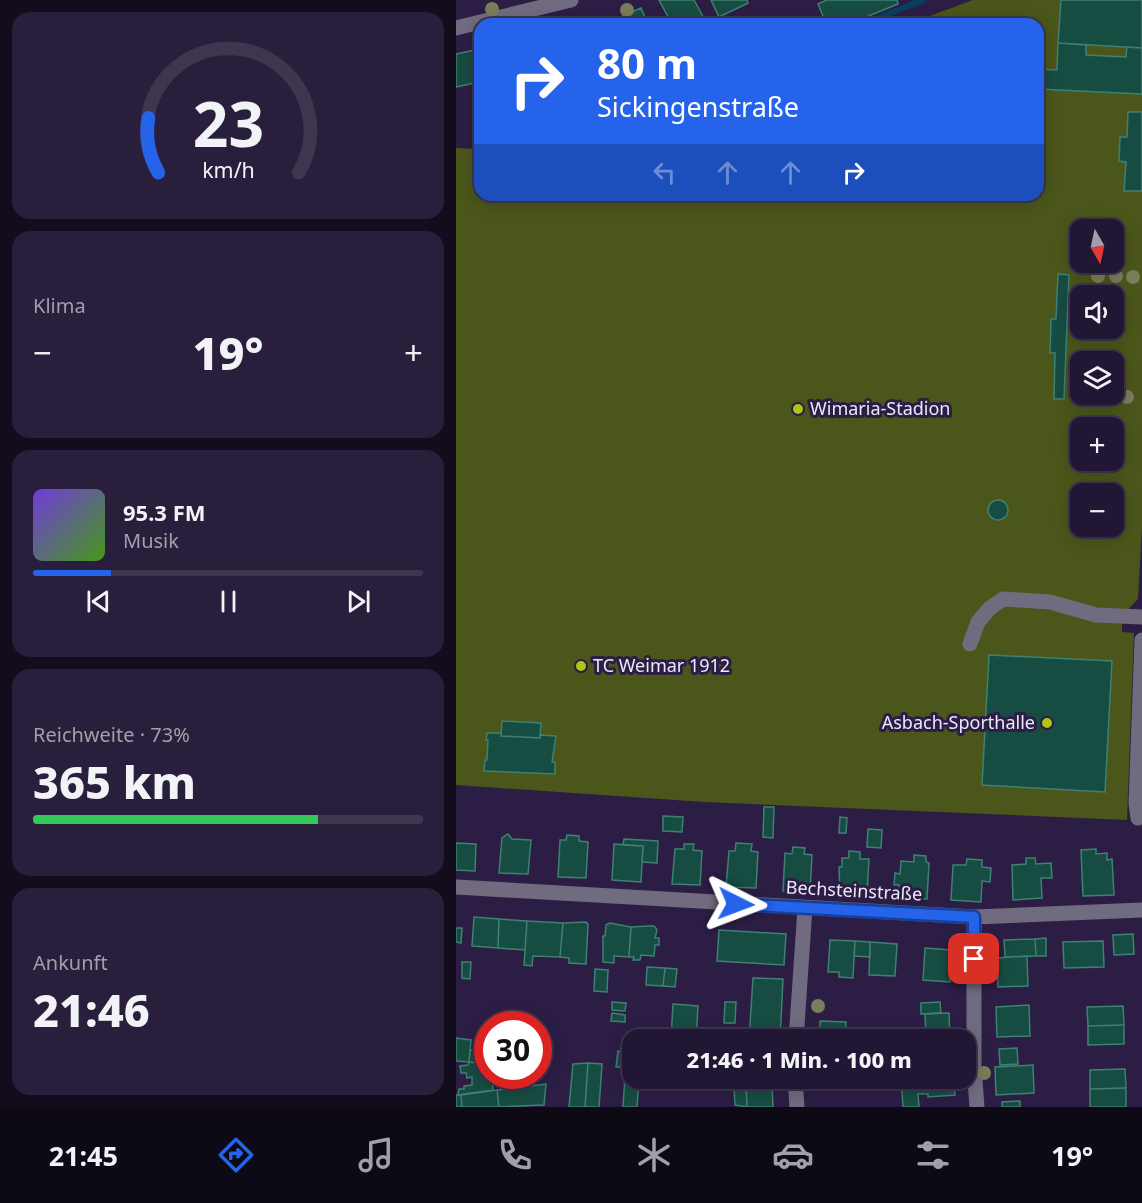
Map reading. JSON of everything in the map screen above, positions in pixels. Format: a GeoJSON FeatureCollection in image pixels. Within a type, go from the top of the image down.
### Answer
{"type":"FeatureCollection","features":[{"type":"Feature","properties":{"kind":"street"},"geometry":{"type":"LineString","coordinates":[[497,18],[571,0]]}},
{"type":"Feature","properties":{"kind":"street"},"geometry":{"type":"LineString","coordinates":[[456,28],[474,24]]}},
{"type":"Feature","properties":{"kind":"street"},"geometry":{"type":"LineString","coordinates":[[970,644],[978,622],[990,608],[1004,599],[1050,602],[1096,615],[1142,617]]}},
{"type":"Feature","properties":{"kind":"street"},"geometry":{"type":"LineString","coordinates":[[1138,818],[1136,803],[1142,640]]}},
{"type":"Feature","properties":{"kind":"street","name":"Bechsteinstraße"},"geometry":{"type":"LineString","coordinates":[[456,887],[974,917],[1142,910]]}},
{"type":"Feature","properties":{"kind":"street"},"geometry":{"type":"LineString","coordinates":[[797,1029],[805,908]]}},
{"type":"Feature","properties":{"kind":"street"},"geometry":{"type":"LineString","coordinates":[[974,917],[976,1107]]}},
{"type":"Feature","properties":{"kind":"street"},"geometry":{"type":"LineString","coordinates":[[796,1089],[797,1107]]}},
{"type":"Feature","properties":{"kind":"green space","name":"Wimaria-Stadion"},"geometry":{"type":"Polygon","coordinates":[[[973,0],[1142,0],[1142,526],[1138,599],[1122,616],[1122,632],[1134,633],[1127,820],[704,802],[456,785],[456,148],[474,149],[474,201],[1044,201],[1044,18],[924,18],[973,0]]]}},
{"type":"Feature","properties":{"kind":"building"},"geometry":{"type":"Polygon","coordinates":[[[659,0],[694,0],[704,18],[669,18],[659,0]]]}},
{"type":"Feature","properties":{"kind":"building"},"geometry":{"type":"Polygon","coordinates":[[[711,0],[747,0],[748,3],[719,17],[711,0]]]}},
{"type":"Feature","properties":{"kind":"building"},"geometry":{"type":"Polygon","coordinates":[[[827,0],[897,0],[898,4],[864,18],[824,18],[818,4],[827,0]]]}},
{"type":"Feature","properties":{"kind":"building"},"geometry":{"type":"Polygon","coordinates":[[[1061,0],[1142,0],[1142,48],[1058,43],[1061,0]]]}},
{"type":"Feature","properties":{"kind":"building"},"geometry":{"type":"Polygon","coordinates":[[[641,8],[645,18],[618,18],[641,8]]]}},
{"type":"Feature","properties":{"kind":"building"},"geometry":{"type":"Polygon","coordinates":[[[1058,43],[1086,45],[1086,55],[1126,57],[1127,47],[1142,48],[1142,94],[1044,89],[1044,69],[1057,70],[1058,43]]]}},
{"type":"Feature","properties":{"kind":"building"},"geometry":{"type":"Polygon","coordinates":[[[474,50],[474,83],[456,87],[456,54],[474,50]]]}},
{"type":"Feature","properties":{"kind":"building"},"geometry":{"type":"Polygon","coordinates":[[[1128,112],[1142,112],[1142,191],[1124,191],[1126,162],[1119,161],[1120,137],[1127,137],[1128,112]]]}},
{"type":"Feature","properties":{"kind":"building"},"geometry":{"type":"Polygon","coordinates":[[[1058,274],[1069,275],[1064,399],[1054,399],[1055,353],[1050,353],[1051,319],[1056,319],[1058,274]]]}},
{"type":"Feature","properties":{"kind":"building"},"geometry":{"type":"Polygon","coordinates":[[[998,500],[1005,503],[1008,510],[1005,517],[998,520],[991,517],[988,510],[991,503],[998,500]]]}},
{"type":"Feature","properties":{"kind":"building","name":"Asbach-Sporthalle"},"geometry":{"type":"Polygon","coordinates":[[[989,655],[1112,661],[1105,792],[982,785],[989,655]]]}},
{"type":"Feature","properties":{"kind":"building"},"geometry":{"type":"Polygon","coordinates":[[[502,721],[541,723],[540,738],[501,736],[502,721]]]}},
{"type":"Feature","properties":{"kind":"building"},"geometry":{"type":"Polygon","coordinates":[[[487,733],[540,738],[540,735],[556,736],[552,762],[555,762],[555,774],[484,771],[485,760],[487,760],[487,733]]]}},
{"type":"Feature","properties":{"kind":"building"},"geometry":{"type":"Polygon","coordinates":[[[764,807],[774,807],[773,838],[763,837],[764,807]]]}},
{"type":"Feature","properties":{"kind":"building"},"geometry":{"type":"Polygon","coordinates":[[[663,816],[683,817],[682,832],[663,831],[663,816]]]}},
{"type":"Feature","properties":{"kind":"building"},"geometry":{"type":"Polygon","coordinates":[[[840,817],[847,818],[846,833],[839,833],[840,817]]]}},
{"type":"Feature","properties":{"kind":"building"},"geometry":{"type":"Polygon","coordinates":[[[868,829],[882,830],[881,848],[867,847],[868,829]]]}},
{"type":"Feature","properties":{"kind":"building"},"geometry":{"type":"Polygon","coordinates":[[[508,834],[512,839],[531,840],[528,874],[499,873],[502,838],[508,834]]]}},
{"type":"Feature","properties":{"kind":"building"},"geometry":{"type":"Polygon","coordinates":[[[567,835],[579,836],[579,841],[588,842],[586,878],[558,877],[560,840],[566,840],[567,835]]]}},
{"type":"Feature","properties":{"kind":"building"},"geometry":{"type":"Polygon","coordinates":[[[624,839],[658,841],[657,863],[642,862],[643,846],[623,845],[624,839]]]}},
{"type":"Feature","properties":{"kind":"building"},"geometry":{"type":"Polygon","coordinates":[[[456,843],[476,844],[475,871],[456,870],[456,843]]]}},
{"type":"Feature","properties":{"kind":"building"},"geometry":{"type":"Polygon","coordinates":[[[736,843],[752,844],[751,851],[758,852],[756,888],[726,887],[729,851],[735,851],[736,843]]]}},
{"type":"Feature","properties":{"kind":"building"},"geometry":{"type":"Polygon","coordinates":[[[614,844],[643,846],[641,882],[612,880],[614,844]]]}},
{"type":"Feature","properties":{"kind":"building"},"geometry":{"type":"Polygon","coordinates":[[[684,844],[694,844],[693,850],[702,851],[700,885],[672,884],[675,849],[684,849],[684,844]]]}},
{"type":"Feature","properties":{"kind":"building"},"geometry":{"type":"Polygon","coordinates":[[[793,847],[805,848],[804,854],[812,855],[810,892],[783,891],[785,853],[792,854],[793,847]]]}},
{"type":"Feature","properties":{"kind":"building"},"geometry":{"type":"Polygon","coordinates":[[[1096,849],[1096,854],[1107,853],[1107,860],[1112,859],[1114,895],[1083,896],[1081,850],[1096,849]]]}},
{"type":"Feature","properties":{"kind":"building"},"geometry":{"type":"Polygon","coordinates":[[[849,851],[860,852],[860,859],[869,859],[867,895],[840,894],[839,867],[842,867],[842,858],[849,858],[849,851]]]}},
{"type":"Feature","properties":{"kind":"building"},"geometry":{"type":"Polygon","coordinates":[[[914,855],[926,856],[926,862],[929,863],[927,899],[898,897],[899,885],[894,885],[895,873],[900,874],[901,861],[914,862],[914,855]]]}},
{"type":"Feature","properties":{"kind":"building"},"geometry":{"type":"Polygon","coordinates":[[[1026,858],[1035,858],[1036,864],[1051,863],[1052,878],[1041,878],[1042,898],[1013,900],[1012,865],[1026,864],[1026,858]]]}},
{"type":"Feature","properties":{"kind":"building"},"geometry":{"type":"Polygon","coordinates":[[[967,859],[982,860],[982,867],[991,868],[990,882],[982,881],[981,902],[951,900],[953,865],[966,865],[967,859]]]}},
{"type":"Feature","properties":{"kind":"building"},"geometry":{"type":"Polygon","coordinates":[[[474,917],[499,919],[498,948],[472,946],[474,917]]]}},
{"type":"Feature","properties":{"kind":"building"},"geometry":{"type":"Polygon","coordinates":[[[499,919],[527,921],[525,950],[498,948],[499,919]]]}},
{"type":"Feature","properties":{"kind":"building"},"geometry":{"type":"Polygon","coordinates":[[[527,921],[563,923],[560,957],[533,956],[532,966],[524,965],[527,921]]]}},
{"type":"Feature","properties":{"kind":"building"},"geometry":{"type":"Polygon","coordinates":[[[586,922],[588,924],[586,964],[569,963],[569,958],[560,957],[563,923],[586,922]]]}},
{"type":"Feature","properties":{"kind":"building"},"geometry":{"type":"Polygon","coordinates":[[[610,923],[631,927],[629,957],[614,956],[614,963],[603,962],[603,936],[605,936],[606,925],[610,923]]]}},
{"type":"Feature","properties":{"kind":"building"},"geometry":{"type":"Polygon","coordinates":[[[654,926],[657,930],[655,938],[659,938],[659,945],[655,945],[654,956],[641,955],[640,960],[633,960],[634,957],[629,957],[631,927],[654,926]]]}},
{"type":"Feature","properties":{"kind":"building"},"geometry":{"type":"Polygon","coordinates":[[[456,928],[462,928],[461,943],[456,942],[456,928]]]}},
{"type":"Feature","properties":{"kind":"building"},"geometry":{"type":"Polygon","coordinates":[[[719,930],[786,934],[784,965],[717,961],[719,930]]]}},
{"type":"Feature","properties":{"kind":"building"},"geometry":{"type":"Polygon","coordinates":[[[1133,934],[1134,954],[1114,955],[1113,935],[1133,934]]]}},
{"type":"Feature","properties":{"kind":"building"},"geometry":{"type":"Polygon","coordinates":[[[1046,938],[1046,956],[1036,956],[1035,939],[1046,938]]]}},
{"type":"Feature","properties":{"kind":"building"},"geometry":{"type":"Polygon","coordinates":[[[1035,939],[1036,956],[1005,957],[1004,940],[1035,939]]]}},
{"type":"Feature","properties":{"kind":"building"},"geometry":{"type":"Polygon","coordinates":[[[830,940],[855,941],[853,978],[839,977],[839,972],[828,972],[830,940]]]}},
{"type":"Feature","properties":{"kind":"building"},"geometry":{"type":"Polygon","coordinates":[[[855,941],[870,942],[870,957],[854,956],[855,941]]]}},
{"type":"Feature","properties":{"kind":"building"},"geometry":{"type":"Polygon","coordinates":[[[1103,941],[1104,967],[1064,968],[1063,942],[1103,941]]]}},
{"type":"Feature","properties":{"kind":"building"},"geometry":{"type":"Polygon","coordinates":[[[870,942],[897,944],[895,976],[869,975],[870,942]]]}},
{"type":"Feature","properties":{"kind":"building"},"geometry":{"type":"Polygon","coordinates":[[[925,948],[952,950],[950,982],[923,980],[925,948]]]}},
{"type":"Feature","properties":{"kind":"building"},"geometry":{"type":"Polygon","coordinates":[[[1027,956],[1028,986],[998,987],[997,958],[1027,956]]]}},
{"type":"Feature","properties":{"kind":"building"},"geometry":{"type":"Polygon","coordinates":[[[462,962],[471,962],[470,979],[462,978],[462,962]]]}},
{"type":"Feature","properties":{"kind":"building"},"geometry":{"type":"Polygon","coordinates":[[[647,967],[665,968],[663,986],[646,985],[647,967]]]}},
{"type":"Feature","properties":{"kind":"building"},"geometry":{"type":"Polygon","coordinates":[[[665,968],[677,969],[675,987],[663,986],[665,968]]]}},
{"type":"Feature","properties":{"kind":"building"},"geometry":{"type":"Polygon","coordinates":[[[595,969],[608,970],[607,992],[594,991],[595,969]]]}},
{"type":"Feature","properties":{"kind":"building"},"geometry":{"type":"Polygon","coordinates":[[[753,978],[783,979],[781,1029],[750,1029],[753,978]]]}},
{"type":"Feature","properties":{"kind":"building"},"geometry":{"type":"Polygon","coordinates":[[[612,1002],[626,1003],[625,1011],[612,1010],[612,1002]]]}},
{"type":"Feature","properties":{"kind":"building"},"geometry":{"type":"Polygon","coordinates":[[[725,1002],[736,1002],[735,1023],[724,1023],[725,1002]]]}},
{"type":"Feature","properties":{"kind":"building"},"geometry":{"type":"Polygon","coordinates":[[[940,1002],[941,1013],[921,1014],[921,1003],[940,1002]]]}},
{"type":"Feature","properties":{"kind":"building"},"geometry":{"type":"Polygon","coordinates":[[[673,1004],[698,1006],[697,1029],[672,1029],[673,1004]]]}},
{"type":"Feature","properties":{"kind":"building"},"geometry":{"type":"Polygon","coordinates":[[[1029,1005],[1030,1036],[997,1037],[996,1007],[1029,1005]]]}},
{"type":"Feature","properties":{"kind":"building"},"geometry":{"type":"Polygon","coordinates":[[[1123,1006],[1124,1025],[1088,1026],[1087,1007],[1123,1006]]]}},
{"type":"Feature","properties":{"kind":"building"},"geometry":{"type":"Polygon","coordinates":[[[612,1013],[625,1015],[625,1022],[611,1021],[612,1013]]]}},
{"type":"Feature","properties":{"kind":"building"},"geometry":{"type":"Polygon","coordinates":[[[949,1013],[950,1029],[926,1029],[925,1014],[949,1013]]]}},
{"type":"Feature","properties":{"kind":"building"},"geometry":{"type":"Polygon","coordinates":[[[820,1021],[846,1022],[846,1029],[820,1029],[820,1021]]]}},
{"type":"Feature","properties":{"kind":"building"},"geometry":{"type":"Polygon","coordinates":[[[1124,1025],[1124,1044],[1088,1045],[1088,1026],[1124,1025]]]}},
{"type":"Feature","properties":{"kind":"building"},"geometry":{"type":"Polygon","coordinates":[[[456,1038],[471,1040],[469,1062],[456,1061],[456,1038]]]}},
{"type":"Feature","properties":{"kind":"building"},"geometry":{"type":"Polygon","coordinates":[[[1017,1048],[1018,1064],[1000,1065],[999,1049],[1017,1048]]]}},
{"type":"Feature","properties":{"kind":"building"},"geometry":{"type":"Polygon","coordinates":[[[470,1050],[474,1050],[474,1063],[469,1062],[470,1050]]]}},
{"type":"Feature","properties":{"kind":"building"},"geometry":{"type":"Polygon","coordinates":[[[618,1051],[622,1052],[622,1067],[616,1067],[618,1051]]]}},
{"type":"Feature","properties":{"kind":"building"},"geometry":{"type":"Polygon","coordinates":[[[469,1062],[474,1063],[474,1089],[493,1090],[458,1095],[459,1089],[472,1085],[472,1077],[467,1078],[466,1073],[461,1073],[460,1066],[468,1065],[469,1062]]]}},
{"type":"Feature","properties":{"kind":"building"},"geometry":{"type":"Polygon","coordinates":[[[588,1063],[602,1064],[599,1107],[585,1107],[588,1063]]]}},
{"type":"Feature","properties":{"kind":"building"},"geometry":{"type":"Polygon","coordinates":[[[588,1063],[585,1107],[569,1107],[573,1064],[588,1063]]]}},
{"type":"Feature","properties":{"kind":"building"},"geometry":{"type":"Polygon","coordinates":[[[1033,1065],[1034,1093],[996,1095],[995,1067],[1033,1065]]]}},
{"type":"Feature","properties":{"kind":"building"},"geometry":{"type":"Polygon","coordinates":[[[1125,1069],[1126,1088],[1090,1089],[1090,1070],[1125,1069]]]}},
{"type":"Feature","properties":{"kind":"building"},"geometry":{"type":"Polygon","coordinates":[[[1126,1088],[1126,1107],[1090,1107],[1090,1089],[1126,1088]]]}},
{"type":"Feature","properties":{"kind":"building"},"geometry":{"type":"Polygon","coordinates":[[[546,1089],[544,1105],[499,1107],[497,1090],[546,1089]]]}},
{"type":"Feature","properties":{"kind":"building"},"geometry":{"type":"Polygon","coordinates":[[[624,1089],[638,1089],[637,1107],[623,1107],[624,1089]]]}},
{"type":"Feature","properties":{"kind":"building"},"geometry":{"type":"Polygon","coordinates":[[[734,1089],[746,1089],[747,1107],[735,1105],[734,1089]]]}},
{"type":"Feature","properties":{"kind":"building"},"geometry":{"type":"Polygon","coordinates":[[[746,1089],[772,1089],[773,1107],[747,1107],[746,1089]]]}},
{"type":"Feature","properties":{"kind":"building"},"geometry":{"type":"Polygon","coordinates":[[[902,1089],[954,1089],[955,1095],[928,1097],[928,1094],[918,1094],[919,1107],[903,1107],[902,1089]]]}},
{"type":"Feature","properties":{"kind":"building"},"geometry":{"type":"Polygon","coordinates":[[[497,1090],[499,1107],[462,1107],[461,1095],[497,1090]]]}},
{"type":"Feature","properties":{"kind":"building"},"geometry":{"type":"Polygon","coordinates":[[[456,1095],[461,1095],[462,1107],[456,1107],[456,1095]]]}},
{"type":"Feature","properties":{"kind":"building"},"geometry":{"type":"Polygon","coordinates":[[[1020,1101],[1020,1107],[1002,1107],[1002,1102],[1020,1101]]]}},
{"type":"Feature","properties":{"kind":"waterway"},"geometry":{"type":"LineString","coordinates":[[878,18],[923,0]]}},
{"type":"Feature","properties":{"kind":"place","name":"Wimaria-Stadion"},"geometry":{"type":"Point","coordinates":[798,409]}},
{"type":"Feature","properties":{"kind":"place","name":"TC Weimar 1912"},"geometry":{"type":"Point","coordinates":[581,666]}},
{"type":"Feature","properties":{"kind":"place","name":"Asbach-Sporthalle"},"geometry":{"type":"Point","coordinates":[1047,723]}},
{"type":"Feature","properties":{"kind":"route"},"geometry":{"type":"LineString","coordinates":[[736,904],[974,917],[974,959]]}}]}
